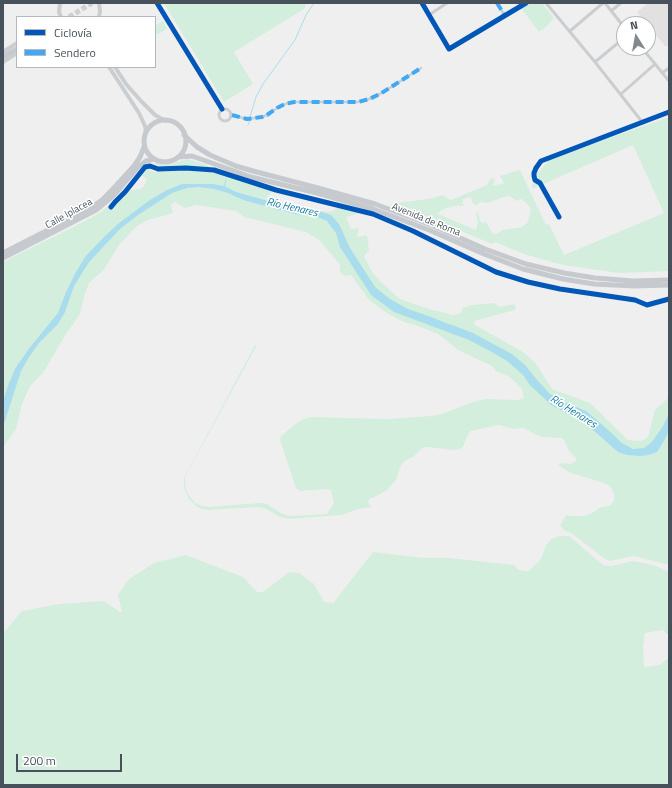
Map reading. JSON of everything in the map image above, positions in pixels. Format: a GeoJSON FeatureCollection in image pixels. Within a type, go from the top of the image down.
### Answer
{"type":"FeatureCollection","features":[{"type":"Feature","properties":{"kind":"main road"},"geometry":{"type":"LineString","coordinates":[[3,57],[16,50]]}},
{"type":"Feature","properties":{"kind":"main road"},"geometry":{"type":"LineString","coordinates":[[166,121],[178,125],[184,135],[185,143],[183,151],[178,157],[172,161],[166,162],[159,161],[149,155],[144,147],[144,139],[146,132],[151,126],[158,122],[166,121]]}},
{"type":"Feature","properties":{"kind":"main road","name":"Avenida de Roma"},"geometry":{"type":"LineString","coordinates":[[184,135],[197,147],[210,155],[236,166],[375,204],[431,225],[485,249],[526,264],[564,273],[595,278],[633,281],[669,280]]}},
{"type":"Feature","properties":{"kind":"main road","name":"Calle Iplacea"},"geometry":{"type":"LineString","coordinates":[[3,253],[89,209],[102,200],[134,166],[144,147]]}},
{"type":"Feature","properties":{"kind":"main road","name":"Avenida de Roma"},"geometry":{"type":"LineString","coordinates":[[178,157],[192,156],[251,177],[317,193],[373,209],[429,230],[484,254],[523,268],[563,279],[594,284],[669,286]]}},
{"type":"Feature","properties":{"kind":"main road","name":"Calle Iplacea"},"geometry":{"type":"LineString","coordinates":[[3,258],[96,210],[113,196],[138,167],[153,158]]}},
{"type":"Feature","properties":{"kind":"street"},"geometry":{"type":"LineString","coordinates":[[60,3],[60,15]]}},
{"type":"Feature","properties":{"kind":"street"},"geometry":{"type":"LineString","coordinates":[[157,3],[222,108]]}},
{"type":"Feature","properties":{"kind":"street"},"geometry":{"type":"LineString","coordinates":[[422,3],[449,49],[526,3]]}},
{"type":"Feature","properties":{"kind":"street"},"geometry":{"type":"LineString","coordinates":[[429,15],[447,3]]}},
{"type":"Feature","properties":{"kind":"street"},"geometry":{"type":"LineString","coordinates":[[497,3],[505,16]]}},
{"type":"Feature","properties":{"kind":"street"},"geometry":{"type":"LineString","coordinates":[[546,3],[643,123]]}},
{"type":"Feature","properties":{"kind":"street"},"geometry":{"type":"LineString","coordinates":[[570,31],[604,3],[616,16]]}},
{"type":"Feature","properties":{"kind":"street"},"geometry":{"type":"LineString","coordinates":[[612,11],[621,3]]}},
{"type":"Feature","properties":{"kind":"street"},"geometry":{"type":"LineString","coordinates":[[99,16],[101,4]]}},
{"type":"Feature","properties":{"kind":"street"},"geometry":{"type":"LineString","coordinates":[[3,52],[16,44]]}},
{"type":"Feature","properties":{"kind":"street"},"geometry":{"type":"LineString","coordinates":[[595,62],[616,45]]}},
{"type":"Feature","properties":{"kind":"street"},"geometry":{"type":"LineString","coordinates":[[3,62],[16,54]]}},
{"type":"Feature","properties":{"kind":"street"},"geometry":{"type":"LineString","coordinates":[[648,56],[669,81]]}},
{"type":"Feature","properties":{"kind":"street"},"geometry":{"type":"LineString","coordinates":[[621,94],[655,64]]}},
{"type":"Feature","properties":{"kind":"street"},"geometry":{"type":"LineString","coordinates":[[110,68],[139,112],[146,132]]}},
{"type":"Feature","properties":{"kind":"street"},"geometry":{"type":"LineString","coordinates":[[116,68],[126,84],[141,101],[155,115],[166,121]]}},
{"type":"Feature","properties":{"kind":"street"},"geometry":{"type":"LineString","coordinates":[[222,108],[229,109],[232,115],[252,119],[262,118],[277,108],[294,102],[358,102],[380,94],[421,68]]}},
{"type":"Feature","properties":{"kind":"street"},"geometry":{"type":"LineString","coordinates":[[662,73],[669,68]]}},
{"type":"Feature","properties":{"kind":"street"},"geometry":{"type":"LineString","coordinates":[[222,108],[218,114],[221,120],[228,121],[232,115]]}},
{"type":"Feature","properties":{"kind":"street"},"geometry":{"type":"LineString","coordinates":[[559,217],[540,184],[535,180],[534,176],[536,168],[541,161],[669,112]]}},
{"type":"Feature","properties":{"kind":"street"},"geometry":{"type":"LineString","coordinates":[[111,207],[146,167],[150,166],[158,169],[186,168],[214,170],[276,190],[372,214],[496,272],[528,282],[560,289],[635,300],[647,305],[669,299]]}},
{"type":"Feature","properties":{"kind":"shaded area"},"geometry":{"type":"Polygon","coordinates":[[[648,3],[669,3],[669,44],[666,47],[656,35],[656,16],[640,16],[637,12],[648,3]]]}},
{"type":"Feature","properties":{"kind":"green space"},"geometry":{"type":"Polygon","coordinates":[[[164,3],[307,3],[304,9],[234,52],[253,84],[224,102],[164,3]]]}},
{"type":"Feature","properties":{"kind":"green space"},"geometry":{"type":"Polygon","coordinates":[[[529,3],[542,3],[554,18],[539,32],[521,8],[529,3]]]}},
{"type":"Feature","properties":{"kind":"green space"},"geometry":{"type":"Polygon","coordinates":[[[163,21],[167,29],[156,35],[156,25],[163,21]]]}},
{"type":"Feature","properties":{"kind":"green space"},"geometry":{"type":"Polygon","coordinates":[[[669,117],[669,271],[620,273],[563,265],[527,255],[496,242],[492,244],[399,205],[398,203],[433,198],[442,195],[451,200],[487,185],[490,179],[495,178],[493,186],[504,183],[500,176],[520,170],[546,225],[549,224],[564,255],[664,213],[633,145],[532,189],[535,176],[550,159],[669,117]],[[509,196],[487,203],[481,202],[476,206],[472,202],[471,197],[463,199],[461,204],[465,205],[447,208],[440,211],[438,214],[476,230],[478,222],[476,215],[478,211],[480,221],[483,223],[486,222],[492,233],[496,234],[503,230],[522,227],[527,223],[531,211],[530,207],[522,199],[517,201],[509,196]]]}},
{"type":"Feature","properties":{"kind":"green space"},"geometry":{"type":"Polygon","coordinates":[[[187,159],[207,165],[213,171],[230,176],[240,181],[273,190],[266,199],[298,209],[330,212],[339,207],[361,213],[346,217],[351,229],[359,228],[357,237],[367,235],[369,250],[364,256],[372,272],[400,299],[453,315],[461,313],[463,308],[472,305],[494,303],[500,307],[514,304],[516,306],[515,310],[474,321],[475,325],[523,352],[535,362],[552,389],[590,403],[628,440],[641,441],[648,437],[655,410],[669,397],[669,565],[634,556],[610,561],[605,559],[571,533],[565,531],[560,525],[566,515],[584,516],[601,507],[611,505],[614,500],[612,489],[608,485],[601,482],[571,473],[558,465],[562,463],[571,464],[576,461],[576,458],[569,451],[564,440],[561,438],[541,437],[523,428],[513,429],[499,425],[471,431],[468,434],[463,447],[459,449],[422,448],[413,457],[401,465],[396,480],[387,490],[369,499],[368,502],[372,507],[358,509],[342,515],[289,519],[280,517],[266,509],[259,507],[206,510],[197,507],[189,499],[184,488],[184,478],[255,345],[257,345],[185,477],[186,490],[195,503],[202,506],[209,507],[259,503],[267,504],[289,516],[327,514],[334,503],[331,490],[298,490],[296,488],[280,440],[281,436],[304,419],[311,417],[388,419],[431,416],[442,414],[485,399],[518,400],[524,398],[522,389],[510,377],[496,371],[492,366],[458,350],[438,334],[404,322],[388,314],[369,300],[351,275],[345,276],[340,272],[340,265],[319,240],[306,232],[244,217],[236,211],[196,205],[185,208],[175,202],[171,205],[173,213],[148,220],[137,226],[119,245],[103,271],[89,283],[80,314],[66,334],[43,373],[30,386],[22,404],[16,429],[3,447],[3,262],[101,212],[124,191],[140,189],[144,186],[147,179],[141,175],[146,168],[155,173],[159,167],[154,163],[155,162],[164,165],[187,159]]]}},
{"type":"Feature","properties":{"kind":"green space"},"geometry":{"type":"Polygon","coordinates":[[[560,536],[569,536],[603,565],[611,566],[634,561],[656,566],[669,572],[669,636],[663,630],[645,633],[643,647],[644,667],[660,665],[669,659],[669,785],[3,785],[3,633],[22,611],[60,604],[104,601],[122,613],[118,595],[129,579],[154,563],[186,555],[243,577],[257,592],[263,592],[289,572],[299,573],[314,584],[324,602],[333,603],[373,552],[424,558],[449,558],[514,565],[519,570],[528,571],[541,559],[546,545],[551,539],[560,536]]]}},
{"type":"Feature","properties":{"kind":"water","name":"Río Henares"},"geometry":{"type":"Polygon","coordinates":[[[182,184],[213,184],[224,186],[236,192],[299,210],[322,212],[331,215],[339,224],[350,248],[375,287],[390,299],[408,309],[473,333],[512,354],[525,365],[550,394],[564,402],[586,411],[622,443],[633,449],[644,448],[652,442],[669,414],[669,431],[665,439],[657,452],[648,455],[627,455],[618,452],[584,422],[551,405],[530,385],[523,375],[507,361],[469,340],[394,312],[371,295],[340,247],[336,233],[327,221],[315,216],[295,214],[243,200],[228,193],[214,189],[199,187],[187,188],[172,193],[138,215],[120,229],[89,262],[74,286],[65,312],[58,324],[39,343],[21,371],[3,427],[3,401],[16,367],[58,313],[66,292],[85,257],[119,223],[150,200],[167,190],[182,184]]]}},
{"type":"Feature","properties":{"kind":"waterway"},"geometry":{"type":"LineString","coordinates":[[250,117],[256,97],[263,84],[295,40],[306,15],[314,3]]}},
{"type":"Feature","properties":{"kind":"waterway"},"geometry":{"type":"LineString","coordinates":[[248,125],[250,120]]}},
{"type":"Feature","properties":{"kind":"waterway"},"geometry":{"type":"LineString","coordinates":[[224,187],[226,180]]}},
{"type":"Feature","properties":{"kind":"tunnel"},"geometry":{"type":"LineString","coordinates":[[71,16],[92,3]]}},
{"type":"Feature","properties":{"kind":"marked path"},"geometry":{"type":"LineString","coordinates":[[497,3],[505,16]]}},
{"type":"Feature","properties":{"kind":"marked path"},"geometry":{"type":"LineString","coordinates":[[232,115],[247,119],[262,117],[285,104],[294,102],[358,102],[380,94],[421,68]]}},
{"type":"Feature","properties":{"kind":"cycle path"},"geometry":{"type":"LineString","coordinates":[[157,3],[222,109]]}},
{"type":"Feature","properties":{"kind":"cycle path"},"geometry":{"type":"LineString","coordinates":[[422,3],[449,49],[526,3]]}},
{"type":"Feature","properties":{"kind":"cycle path"},"geometry":{"type":"LineString","coordinates":[[559,217],[540,183],[535,180],[534,173],[541,161],[669,112]]}},
{"type":"Feature","properties":{"kind":"cycle path"},"geometry":{"type":"LineString","coordinates":[[111,207],[145,167],[150,166],[158,169],[186,168],[214,170],[276,190],[373,214],[413,231],[496,272],[528,282],[560,289],[635,300],[647,305],[669,299]]}}]}
